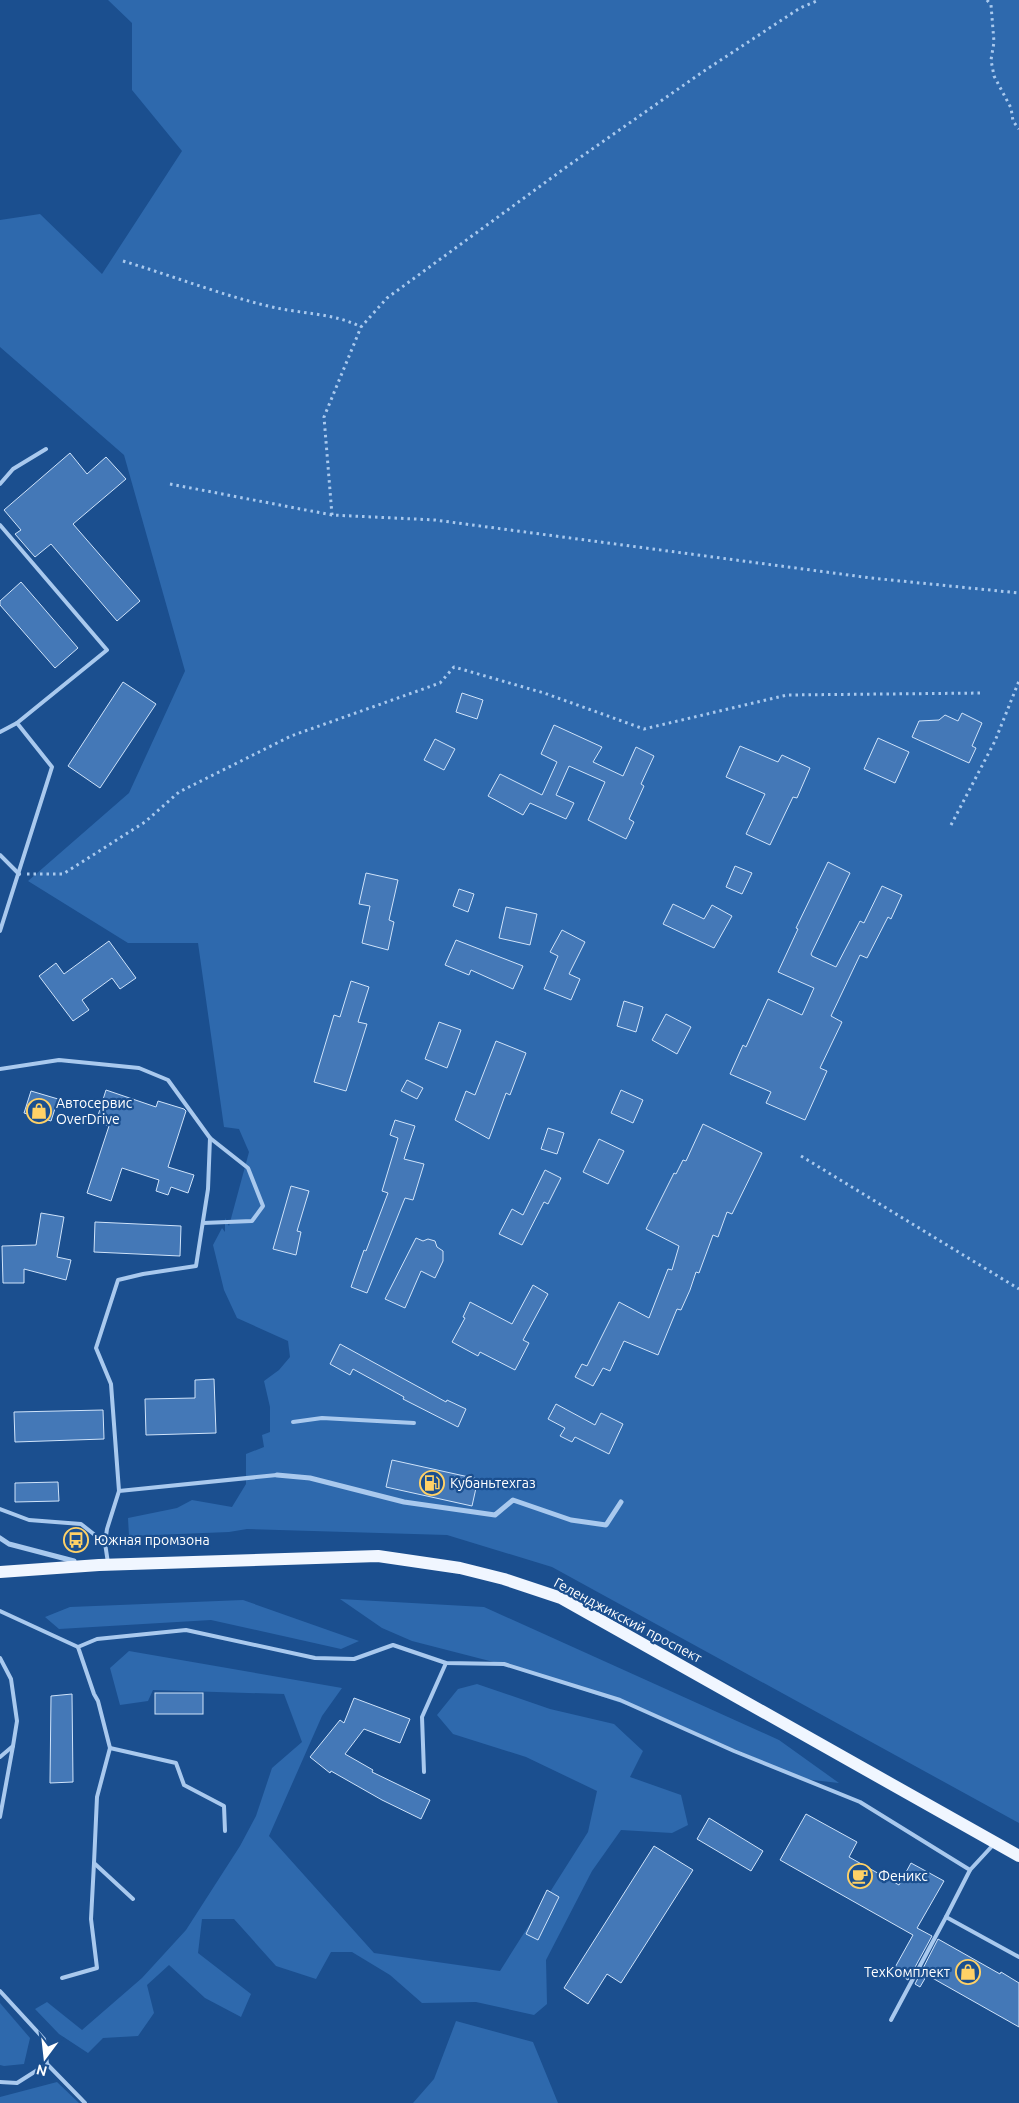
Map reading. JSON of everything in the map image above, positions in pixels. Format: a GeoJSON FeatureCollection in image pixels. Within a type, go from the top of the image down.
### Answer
{"type":"FeatureCollection","features":[{"type":"Feature","properties":{"kind":"main road","name":"Геленджикский проспект"},"geometry":{"type":"LineString","coordinates":[[0,1572],[104,1565],[378,1556],[460,1568],[504,1579],[561,1598],[1019,1856]]}},
{"type":"Feature","properties":{"kind":"street"},"geometry":{"type":"LineString","coordinates":[[277,1474],[310,1478],[404,1502],[495,1515],[513,1500],[571,1520],[606,1525],[620,1502]]}},
{"type":"Feature","properties":{"kind":"street"},"geometry":{"type":"LineString","coordinates":[[0,1538],[9,1544],[64,1560],[104,1565]]}},
{"type":"Feature","properties":{"kind":"lane"},"geometry":{"type":"LineString","coordinates":[[0,484],[12,469],[46,449]]}},
{"type":"Feature","properties":{"kind":"lane"},"geometry":{"type":"LineString","coordinates":[[0,525],[107,650],[17,723],[0,732]]}},
{"type":"Feature","properties":{"kind":"lane"},"geometry":{"type":"LineString","coordinates":[[0,931],[52,767],[17,723]]}},
{"type":"Feature","properties":{"kind":"lane"},"geometry":{"type":"LineString","coordinates":[[0,856],[19,874]]}},
{"type":"Feature","properties":{"kind":"lane"},"geometry":{"type":"LineString","coordinates":[[0,1069],[59,1060],[139,1068],[168,1080],[210,1138],[248,1168],[263,1206],[252,1222],[203,1223]]}},
{"type":"Feature","properties":{"kind":"lane"},"geometry":{"type":"LineString","coordinates":[[104,1565],[107,1530],[119,1491],[110,1384],[96,1348],[118,1280],[196,1266],[208,1189],[210,1138]]}},
{"type":"Feature","properties":{"kind":"lane"},"geometry":{"type":"LineString","coordinates":[[294,1422],[322,1418],[414,1423]]}},
{"type":"Feature","properties":{"kind":"lane"},"geometry":{"type":"LineString","coordinates":[[119,1491],[277,1474]]}},
{"type":"Feature","properties":{"kind":"lane"},"geometry":{"type":"LineString","coordinates":[[0,1509],[29,1520],[81,1524],[105,1543]]}},
{"type":"Feature","properties":{"kind":"lane"},"geometry":{"type":"LineString","coordinates":[[0,1610],[78,1647],[98,1701],[110,1748],[97,1797],[91,1919],[97,1968],[62,1978]]}},
{"type":"Feature","properties":{"kind":"lane"},"geometry":{"type":"LineString","coordinates":[[78,1647],[97,1639],[186,1630],[315,1658],[354,1659],[393,1645],[446,1664],[504,1664],[620,1700],[734,1751],[860,1802],[970,1870]]}},
{"type":"Feature","properties":{"kind":"lane"},"geometry":{"type":"LineString","coordinates":[[0,1659],[11,1679],[17,1721],[0,1817]]}},
{"type":"Feature","properties":{"kind":"lane"},"geometry":{"type":"LineString","coordinates":[[424,1772],[422,1717],[446,1664]]}},
{"type":"Feature","properties":{"kind":"lane"},"geometry":{"type":"LineString","coordinates":[[0,1757],[12,1746]]}},
{"type":"Feature","properties":{"kind":"lane"},"geometry":{"type":"LineString","coordinates":[[110,1748],[176,1763],[184,1785],[224,1806],[225,1832]]}},
{"type":"Feature","properties":{"kind":"lane"},"geometry":{"type":"LineString","coordinates":[[891,2020],[970,1870],[995,1842]]}},
{"type":"Feature","properties":{"kind":"lane"},"geometry":{"type":"LineString","coordinates":[[94,1862],[133,1899]]}},
{"type":"Feature","properties":{"kind":"lane"},"geometry":{"type":"LineString","coordinates":[[946,1917],[1019,1957]]}},
{"type":"Feature","properties":{"kind":"lane"},"geometry":{"type":"LineString","coordinates":[[0,1991],[44,2039],[47,2064],[84,2103]]}},
{"type":"Feature","properties":{"kind":"lane"},"geometry":{"type":"LineString","coordinates":[[0,2082],[17,2083],[47,2064]]}},
{"type":"Feature","properties":{"kind":"path"},"geometry":{"type":"LineString","coordinates":[[332,515],[324,417],[361,328],[387,298],[565,168],[701,72],[800,8],[819,0]]}},
{"type":"Feature","properties":{"kind":"path"},"geometry":{"type":"LineString","coordinates":[[987,0],[991,6],[994,76],[1011,108],[1013,121],[1019,129]]}},
{"type":"Feature","properties":{"kind":"path"},"geometry":{"type":"LineString","coordinates":[[122,261],[164,273],[203,288],[273,307],[346,319],[361,328]]}},
{"type":"Feature","properties":{"kind":"path"},"geometry":{"type":"LineString","coordinates":[[170,484],[332,515],[435,520],[871,578],[1019,593]]}},
{"type":"Feature","properties":{"kind":"path"},"geometry":{"type":"LineString","coordinates":[[19,874],[63,874],[145,822],[179,792],[291,736],[440,683],[454,667],[544,693],[644,729],[788,695],[984,693]]}},
{"type":"Feature","properties":{"kind":"path"},"geometry":{"type":"LineString","coordinates":[[951,825],[995,741],[1019,681]]}},
{"type":"Feature","properties":{"kind":"path"},"geometry":{"type":"LineString","coordinates":[[801,1156],[1019,1289]]}},
{"type":"Feature","properties":{"kind":"shaded area"},"geometry":{"type":"Polygon","coordinates":[[[108,0],[1019,0],[1019,1823],[552,1567],[447,1535],[247,1529],[229,1532],[129,1536],[128,1518],[177,1508],[192,1500],[232,1507],[246,1484],[246,1454],[264,1447],[262,1435],[270,1432],[270,1407],[264,1381],[279,1370],[290,1357],[288,1341],[237,1318],[224,1290],[213,1245],[222,1228],[225,1232],[225,1218],[229,1226],[249,1152],[239,1129],[224,1127],[198,943],[128,943],[28,881],[129,793],[185,671],[124,455],[0,347],[0,220],[40,214],[102,274],[182,151],[132,90],[132,23],[108,0]]]}},
{"type":"Feature","properties":{"kind":"shaded area"},"geometry":{"type":"Polygon","coordinates":[[[340,1599],[484,1607],[779,1740],[839,1783],[804,1779],[656,1715],[521,1669],[412,1641],[382,1628],[340,1599]]]}},
{"type":"Feature","properties":{"kind":"shaded area"},"geometry":{"type":"Polygon","coordinates":[[[243,1600],[359,1641],[341,1649],[211,1620],[59,1629],[45,1617],[70,1607],[243,1600]]]}},
{"type":"Feature","properties":{"kind":"shaded area"},"geometry":{"type":"Polygon","coordinates":[[[129,1651],[342,1688],[322,1716],[269,1836],[374,1953],[500,1971],[588,1832],[597,1791],[526,1757],[453,1734],[437,1715],[458,1689],[477,1684],[550,1709],[614,1724],[643,1751],[630,1777],[681,1795],[688,1825],[672,1833],[621,1830],[592,1871],[546,1960],[547,2004],[534,2015],[476,2002],[422,2003],[390,1975],[352,1952],[331,1952],[316,1979],[276,1966],[234,1919],[202,1919],[198,1953],[251,1994],[241,2017],[205,1998],[169,1965],[147,1985],[154,2013],[138,2036],[103,2038],[88,2053],[59,2034],[35,2009],[47,2002],[82,2030],[142,1978],[186,1930],[240,1846],[256,1816],[272,1768],[302,1742],[284,1694],[153,1690],[148,1701],[120,1705],[110,1668],[129,1651]]]}},
{"type":"Feature","properties":{"kind":"shaded area"},"geometry":{"type":"Polygon","coordinates":[[[0,2003],[30,2038],[24,2064],[0,2065],[0,2003]]]}},
{"type":"Feature","properties":{"kind":"shaded area"},"geometry":{"type":"Polygon","coordinates":[[[456,2021],[533,2042],[558,2103],[413,2103],[434,2079],[456,2021]]]}},
{"type":"Feature","properties":{"kind":"shaded area"},"geometry":{"type":"Polygon","coordinates":[[[57,2082],[79,2103],[0,2103],[0,2097],[57,2082]]]}},
{"type":"Feature","properties":{"kind":"building"},"geometry":{"type":"Polygon","coordinates":[[[70,453],[87,474],[106,457],[126,479],[73,524],[140,601],[117,621],[51,544],[35,557],[15,534],[21,530],[4,510],[70,453]]]}},
{"type":"Feature","properties":{"kind":"building"},"geometry":{"type":"Polygon","coordinates":[[[21,582],[78,648],[55,668],[0,605],[0,601],[21,582]]]}},
{"type":"Feature","properties":{"kind":"building"},"geometry":{"type":"Polygon","coordinates":[[[123,682],[156,704],[100,788],[68,766],[123,682]]]}},
{"type":"Feature","properties":{"kind":"building"},"geometry":{"type":"Polygon","coordinates":[[[462,693],[483,700],[477,719],[456,712],[462,693]]]}},
{"type":"Feature","properties":{"kind":"building"},"geometry":{"type":"Polygon","coordinates":[[[962,713],[982,723],[972,746],[976,748],[969,763],[912,737],[919,721],[939,720],[945,715],[958,721],[962,713]]]}},
{"type":"Feature","properties":{"kind":"building"},"geometry":{"type":"Polygon","coordinates":[[[554,725],[602,747],[593,762],[623,776],[636,747],[654,756],[641,784],[644,786],[629,819],[634,822],[626,839],[588,820],[605,782],[569,766],[556,795],[574,803],[566,819],[530,803],[523,815],[488,796],[500,774],[542,795],[557,762],[541,754],[554,725]]]}},
{"type":"Feature","properties":{"kind":"building"},"geometry":{"type":"Polygon","coordinates":[[[878,738],[909,752],[895,783],[864,769],[878,738]]]}},
{"type":"Feature","properties":{"kind":"building"},"geometry":{"type":"Polygon","coordinates":[[[435,739],[455,749],[444,770],[424,760],[435,739]]]}},
{"type":"Feature","properties":{"kind":"building"},"geometry":{"type":"Polygon","coordinates":[[[740,746],[778,762],[782,755],[810,768],[797,798],[793,797],[770,845],[746,834],[765,794],[726,777],[740,746]]]}},
{"type":"Feature","properties":{"kind":"building"},"geometry":{"type":"Polygon","coordinates":[[[828,862],[850,873],[811,954],[836,967],[860,921],[864,923],[882,886],[902,895],[891,919],[888,917],[867,958],[860,955],[831,1016],[842,1022],[820,1068],[827,1071],[805,1120],[766,1103],[771,1092],[730,1074],[743,1045],[746,1047],[768,999],[802,1015],[814,988],[778,972],[798,929],[796,928],[828,862]]]}},
{"type":"Feature","properties":{"kind":"building"},"geometry":{"type":"Polygon","coordinates":[[[735,866],[752,873],[742,894],[726,887],[735,866]]]}},
{"type":"Feature","properties":{"kind":"building"},"geometry":{"type":"Polygon","coordinates":[[[366,873],[398,880],[389,920],[394,922],[388,950],[362,943],[370,906],[359,904],[366,873]]]}},
{"type":"Feature","properties":{"kind":"building"},"geometry":{"type":"Polygon","coordinates":[[[459,889],[474,894],[468,912],[453,906],[459,889]]]}},
{"type":"Feature","properties":{"kind":"building"},"geometry":{"type":"Polygon","coordinates":[[[673,904],[704,919],[712,905],[732,916],[714,948],[663,924],[673,904]]]}},
{"type":"Feature","properties":{"kind":"building"},"geometry":{"type":"Polygon","coordinates":[[[506,907],[537,914],[530,945],[499,938],[506,907]]]}},
{"type":"Feature","properties":{"kind":"building"},"geometry":{"type":"Polygon","coordinates":[[[562,930],[585,942],[569,974],[580,979],[571,1000],[544,989],[558,956],[550,952],[562,930]]]}},
{"type":"Feature","properties":{"kind":"building"},"geometry":{"type":"Polygon","coordinates":[[[456,940],[523,966],[513,989],[471,970],[469,975],[445,965],[456,940]]]}},
{"type":"Feature","properties":{"kind":"building"},"geometry":{"type":"Polygon","coordinates":[[[109,941],[136,978],[120,989],[112,978],[82,1000],[89,1010],[73,1021],[39,976],[56,963],[64,974],[109,941]]]}},
{"type":"Feature","properties":{"kind":"building"},"geometry":{"type":"Polygon","coordinates":[[[351,981],[369,987],[358,1022],[367,1024],[346,1091],[314,1082],[334,1015],[340,1017],[351,981]]]}},
{"type":"Feature","properties":{"kind":"building"},"geometry":{"type":"Polygon","coordinates":[[[624,1001],[643,1007],[636,1032],[617,1026],[624,1001]]]}},
{"type":"Feature","properties":{"kind":"building"},"geometry":{"type":"Polygon","coordinates":[[[666,1014],[691,1027],[677,1054],[652,1040],[666,1014]]]}},
{"type":"Feature","properties":{"kind":"building"},"geometry":{"type":"Polygon","coordinates":[[[439,1022],[461,1030],[447,1068],[425,1059],[439,1022]]]}},
{"type":"Feature","properties":{"kind":"building"},"geometry":{"type":"Polygon","coordinates":[[[496,1041],[526,1053],[510,1095],[506,1093],[489,1139],[455,1120],[466,1091],[475,1095],[496,1041]]]}},
{"type":"Feature","properties":{"kind":"building"},"geometry":{"type":"Polygon","coordinates":[[[407,1080],[423,1088],[417,1099],[401,1091],[407,1080]]]}},
{"type":"Feature","properties":{"kind":"building"},"geometry":{"type":"Polygon","coordinates":[[[106,1090],[156,1107],[158,1101],[186,1111],[168,1167],[194,1175],[188,1193],[171,1187],[168,1195],[156,1191],[159,1180],[122,1168],[111,1201],[87,1193],[109,1126],[96,1122],[106,1090]]]}},
{"type":"Feature","properties":{"kind":"building"},"geometry":{"type":"Polygon","coordinates":[[[621,1090],[643,1100],[633,1123],[611,1113],[621,1090]]]}},
{"type":"Feature","properties":{"kind":"building"},"geometry":{"type":"Polygon","coordinates":[[[31,1091],[58,1099],[51,1121],[24,1113],[31,1091]]]}},
{"type":"Feature","properties":{"kind":"building"},"geometry":{"type":"Polygon","coordinates":[[[395,1120],[415,1126],[404,1159],[424,1164],[413,1200],[405,1198],[367,1293],[351,1287],[388,1193],[382,1191],[398,1138],[390,1135],[395,1120]]]}},
{"type":"Feature","properties":{"kind":"building"},"geometry":{"type":"Polygon","coordinates":[[[703,1124],[762,1153],[732,1214],[727,1212],[718,1237],[713,1235],[699,1273],[696,1272],[681,1310],[677,1309],[658,1355],[624,1341],[610,1371],[603,1368],[593,1386],[575,1377],[582,1364],[587,1366],[619,1302],[649,1318],[668,1269],[672,1270],[679,1246],[646,1229],[674,1173],[676,1174],[683,1160],[686,1161],[703,1124]]]}},
{"type":"Feature","properties":{"kind":"building"},"geometry":{"type":"Polygon","coordinates":[[[548,1128],[564,1133],[557,1154],[541,1149],[548,1128]]]}},
{"type":"Feature","properties":{"kind":"building"},"geometry":{"type":"Polygon","coordinates":[[[599,1139],[624,1151],[608,1184],[583,1172],[599,1139]]]}},
{"type":"Feature","properties":{"kind":"building"},"geometry":{"type":"Polygon","coordinates":[[[545,1170],[561,1178],[548,1204],[544,1202],[522,1245],[499,1234],[512,1209],[523,1215],[545,1170]]]}},
{"type":"Feature","properties":{"kind":"building"},"geometry":{"type":"Polygon","coordinates":[[[291,1186],[309,1191],[297,1231],[301,1232],[296,1255],[273,1249],[291,1186]]]}},
{"type":"Feature","properties":{"kind":"building"},"geometry":{"type":"Polygon","coordinates":[[[41,1213],[64,1217],[57,1257],[71,1260],[66,1280],[24,1269],[24,1283],[3,1283],[2,1246],[36,1245],[41,1213]]]}},
{"type":"Feature","properties":{"kind":"building"},"geometry":{"type":"Polygon","coordinates":[[[95,1222],[181,1226],[180,1256],[94,1252],[95,1222]]]}},
{"type":"Feature","properties":{"kind":"building"},"geometry":{"type":"Polygon","coordinates":[[[416,1238],[423,1241],[428,1239],[435,1241],[437,1247],[443,1251],[443,1261],[435,1278],[421,1271],[405,1308],[385,1299],[416,1238]]]}},
{"type":"Feature","properties":{"kind":"building"},"geometry":{"type":"Polygon","coordinates":[[[533,1285],[548,1294],[523,1340],[529,1343],[515,1370],[480,1352],[478,1356],[452,1342],[465,1318],[463,1317],[470,1302],[512,1324],[533,1285]]]}},
{"type":"Feature","properties":{"kind":"building"},"geometry":{"type":"Polygon","coordinates":[[[340,1344],[446,1402],[447,1400],[466,1409],[458,1427],[403,1399],[404,1397],[353,1369],[350,1375],[330,1364],[340,1344]]]}},
{"type":"Feature","properties":{"kind":"building"},"geometry":{"type":"Polygon","coordinates":[[[214,1379],[216,1433],[146,1435],[145,1399],[195,1398],[195,1380],[214,1379]]]}},
{"type":"Feature","properties":{"kind":"building"},"geometry":{"type":"Polygon","coordinates":[[[556,1404],[595,1425],[601,1413],[623,1424],[609,1454],[575,1437],[572,1442],[560,1436],[565,1428],[548,1419],[556,1404]]]}},
{"type":"Feature","properties":{"kind":"building"},"geometry":{"type":"Polygon","coordinates":[[[103,1410],[104,1439],[15,1442],[14,1412],[103,1410]]]}},
{"type":"Feature","properties":{"kind":"building","name":"Кубаньтехгаз"},"geometry":{"type":"Polygon","coordinates":[[[392,1460],[478,1479],[472,1506],[386,1487],[392,1460]]]}},
{"type":"Feature","properties":{"kind":"building"},"geometry":{"type":"Polygon","coordinates":[[[58,1482],[59,1501],[15,1502],[15,1483],[58,1482]]]}},
{"type":"Feature","properties":{"kind":"building"},"geometry":{"type":"Polygon","coordinates":[[[155,1693],[203,1693],[203,1714],[155,1714],[155,1693]]]}},
{"type":"Feature","properties":{"kind":"building"},"geometry":{"type":"Polygon","coordinates":[[[72,1694],[73,1782],[50,1783],[51,1696],[72,1694]]]}},
{"type":"Feature","properties":{"kind":"building"},"geometry":{"type":"Polygon","coordinates":[[[354,1698],[410,1719],[400,1743],[364,1729],[345,1754],[373,1770],[372,1772],[430,1800],[421,1819],[382,1800],[331,1771],[330,1773],[310,1757],[340,1720],[344,1723],[354,1698]]]}},
{"type":"Feature","properties":{"kind":"building"},"geometry":{"type":"Polygon","coordinates":[[[806,1814],[857,1842],[849,1857],[899,1885],[911,1863],[944,1881],[917,1928],[932,1936],[908,1980],[893,1971],[913,1935],[780,1860],[806,1814]]]}},
{"type":"Feature","properties":{"kind":"building"},"geometry":{"type":"Polygon","coordinates":[[[709,1818],[763,1851],[751,1871],[697,1839],[709,1818]]]}},
{"type":"Feature","properties":{"kind":"building"},"geometry":{"type":"Polygon","coordinates":[[[654,1846],[693,1870],[621,1983],[607,1974],[588,2004],[564,1988],[654,1846]]]}},
{"type":"Feature","properties":{"kind":"building"},"geometry":{"type":"Polygon","coordinates":[[[547,1890],[559,1897],[538,1940],[526,1934],[547,1890]]]}},
{"type":"Feature","properties":{"kind":"building"},"geometry":{"type":"Polygon","coordinates":[[[938,1939],[1019,1983],[1019,2027],[927,1975],[920,1987],[915,1984],[938,1939]]]}},
{"type":"Feature","properties":{"kind":"place","name":"Автосервис OverDrive"},"geometry":{"type":"Point","coordinates":[39,1111]}},
{"type":"Feature","properties":{"kind":"place","name":"Кубаньтехгаз"},"geometry":{"type":"Point","coordinates":[432,1483]}},
{"type":"Feature","properties":{"kind":"place","name":"Южная промзона"},"geometry":{"type":"Point","coordinates":[76,1540]}},
{"type":"Feature","properties":{"kind":"place","name":"Феникс"},"geometry":{"type":"Point","coordinates":[860,1876]}},
{"type":"Feature","properties":{"kind":"place","name":"ТехКомплект"},"geometry":{"type":"Point","coordinates":[968,1972]}}]}
